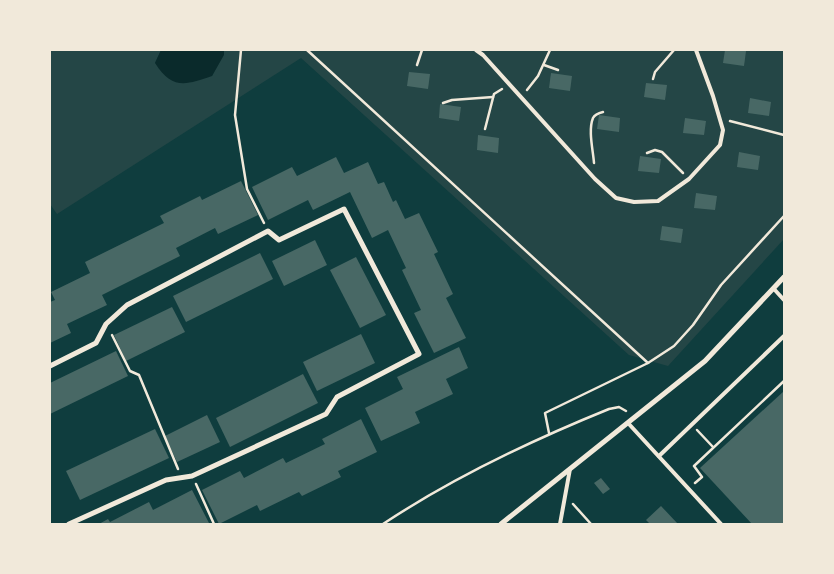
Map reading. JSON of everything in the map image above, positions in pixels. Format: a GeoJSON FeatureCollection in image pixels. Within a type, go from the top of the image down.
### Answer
{"type":"FeatureCollection","features":[{"type":"Feature","properties":{"kind":"street"},"geometry":{"type":"LineString","coordinates":[[50,366],[96,343],[106,324],[127,305],[268,231],[279,240],[344,209],[419,354],[337,397],[326,414],[192,476],[166,480],[69,524]]}},
{"type":"Feature","properties":{"kind":"street"},"geometry":{"type":"LineString","coordinates":[[501,524],[705,361],[784,278]]}},
{"type":"Feature","properties":{"kind":"lane"},"geometry":{"type":"LineString","coordinates":[[476,50],[522,97],[595,179],[616,198],[634,202],[658,201],[689,179],[720,145],[723,130],[696,50]]}},
{"type":"Feature","properties":{"kind":"lane"},"geometry":{"type":"LineString","coordinates":[[774,289],[784,300]]}},
{"type":"Feature","properties":{"kind":"lane"},"geometry":{"type":"LineString","coordinates":[[659,456],[784,336]]}},
{"type":"Feature","properties":{"kind":"lane"},"geometry":{"type":"LineString","coordinates":[[628,423],[721,524]]}},
{"type":"Feature","properties":{"kind":"lane"},"geometry":{"type":"LineString","coordinates":[[560,524],[570,470]]}},
{"type":"Feature","properties":{"kind":"path"},"geometry":{"type":"LineString","coordinates":[[241,50],[235,115],[247,189],[268,231]]}},
{"type":"Feature","properties":{"kind":"path"},"geometry":{"type":"LineString","coordinates":[[306,50],[648,363]]}},
{"type":"Feature","properties":{"kind":"path"},"geometry":{"type":"LineString","coordinates":[[417,65],[422,50]]}},
{"type":"Feature","properties":{"kind":"path"},"geometry":{"type":"LineString","coordinates":[[522,97],[544,65],[550,50]]}},
{"type":"Feature","properties":{"kind":"path"},"geometry":{"type":"LineString","coordinates":[[653,79],[655,72],[674,50]]}},
{"type":"Feature","properties":{"kind":"path"},"geometry":{"type":"LineString","coordinates":[[544,65],[558,70]]}},
{"type":"Feature","properties":{"kind":"path"},"geometry":{"type":"LineString","coordinates":[[485,129],[494,94],[510,84]]}},
{"type":"Feature","properties":{"kind":"path"},"geometry":{"type":"LineString","coordinates":[[443,103],[452,100],[493,97]]}},
{"type":"Feature","properties":{"kind":"path"},"geometry":{"type":"LineString","coordinates":[[595,179],[591,133],[593,119],[596,114],[603,112]]}},
{"type":"Feature","properties":{"kind":"path"},"geometry":{"type":"LineString","coordinates":[[720,119],[784,135]]}},
{"type":"Feature","properties":{"kind":"path"},"geometry":{"type":"LineString","coordinates":[[647,153],[655,150],[662,152],[689,179]]}},
{"type":"Feature","properties":{"kind":"path"},"geometry":{"type":"LineString","coordinates":[[549,434],[545,413],[648,363],[674,346],[721,285],[784,216]]}},
{"type":"Feature","properties":{"kind":"path"},"geometry":{"type":"LineString","coordinates":[[106,324],[130,371],[139,375],[181,478]]}},
{"type":"Feature","properties":{"kind":"path"},"geometry":{"type":"LineString","coordinates":[[688,488],[702,477],[694,466],[784,381]]}},
{"type":"Feature","properties":{"kind":"path"},"geometry":{"type":"LineString","coordinates":[[383,524],[421,499],[484,465],[549,434],[609,409],[619,407],[637,416]]}},
{"type":"Feature","properties":{"kind":"path"},"geometry":{"type":"LineString","coordinates":[[692,425],[713,447]]}},
{"type":"Feature","properties":{"kind":"path"},"geometry":{"type":"LineString","coordinates":[[192,476],[214,524]]}},
{"type":"Feature","properties":{"kind":"path"},"geometry":{"type":"LineString","coordinates":[[565,496],[591,524]]}},
{"type":"Feature","properties":{"kind":"shaded area"},"geometry":{"type":"Polygon","coordinates":[[[50,50],[161,50],[155,63],[212,76],[224,50],[784,50],[784,239],[668,366],[629,355],[301,58],[57,214],[50,204],[50,50]]]}},
{"type":"Feature","properties":{"kind":"shaded area"},"geometry":{"type":"Polygon","coordinates":[[[161,50],[224,50],[224,55],[212,76],[195,82],[180,83],[167,78],[155,63],[161,50]]]}},
{"type":"Feature","properties":{"kind":"building"},"geometry":{"type":"Polygon","coordinates":[[[725,50],[746,51],[744,66],[723,63],[725,50]]]}},
{"type":"Feature","properties":{"kind":"building"},"geometry":{"type":"Polygon","coordinates":[[[409,72],[430,74],[428,89],[407,86],[409,72]]]}},
{"type":"Feature","properties":{"kind":"building"},"geometry":{"type":"Polygon","coordinates":[[[551,73],[572,76],[570,91],[549,88],[551,73]]]}},
{"type":"Feature","properties":{"kind":"building"},"geometry":{"type":"Polygon","coordinates":[[[646,83],[667,85],[665,100],[644,97],[646,83]]]}},
{"type":"Feature","properties":{"kind":"building"},"geometry":{"type":"Polygon","coordinates":[[[750,98],[771,102],[769,116],[748,113],[750,98]]]}},
{"type":"Feature","properties":{"kind":"building"},"geometry":{"type":"Polygon","coordinates":[[[440,104],[461,107],[459,121],[439,118],[440,104]]]}},
{"type":"Feature","properties":{"kind":"building"},"geometry":{"type":"Polygon","coordinates":[[[599,115],[620,118],[619,132],[597,129],[599,115]]]}},
{"type":"Feature","properties":{"kind":"building"},"geometry":{"type":"Polygon","coordinates":[[[685,118],[706,121],[704,135],[683,133],[685,118]]]}},
{"type":"Feature","properties":{"kind":"building"},"geometry":{"type":"Polygon","coordinates":[[[478,135],[499,138],[498,153],[477,150],[478,135]]]}},
{"type":"Feature","properties":{"kind":"building"},"geometry":{"type":"Polygon","coordinates":[[[739,152],[760,156],[758,170],[737,167],[739,152]]]}},
{"type":"Feature","properties":{"kind":"building"},"geometry":{"type":"Polygon","coordinates":[[[640,156],[661,159],[659,173],[638,171],[640,156]]]}},
{"type":"Feature","properties":{"kind":"building"},"geometry":{"type":"Polygon","coordinates":[[[336,157],[344,173],[368,162],[378,184],[384,182],[393,202],[396,200],[405,219],[419,213],[438,252],[434,254],[453,294],[446,298],[466,338],[434,353],[414,313],[421,310],[402,270],[406,268],[388,230],[372,238],[350,192],[313,210],[308,200],[268,220],[252,187],[292,167],[297,176],[336,157]]]}},
{"type":"Feature","properties":{"kind":"building"},"geometry":{"type":"Polygon","coordinates":[[[241,181],[258,215],[218,234],[215,228],[176,248],[180,256],[102,295],[107,305],[67,324],[71,333],[50,343],[50,302],[55,300],[51,292],[90,273],[85,262],[164,223],[160,216],[200,196],[202,200],[241,181]]]}},
{"type":"Feature","properties":{"kind":"building"},"geometry":{"type":"Polygon","coordinates":[[[696,193],[717,196],[715,210],[694,208],[696,193]]]}},
{"type":"Feature","properties":{"kind":"building"},"geometry":{"type":"Polygon","coordinates":[[[662,226],[683,229],[681,243],[660,240],[662,226]]]}},
{"type":"Feature","properties":{"kind":"building"},"geometry":{"type":"Polygon","coordinates":[[[315,240],[327,265],[284,286],[272,261],[315,240]]]}},
{"type":"Feature","properties":{"kind":"building"},"geometry":{"type":"Polygon","coordinates":[[[260,253],[273,279],[186,322],[173,296],[260,253]]]}},
{"type":"Feature","properties":{"kind":"building"},"geometry":{"type":"Polygon","coordinates":[[[356,257],[386,315],[360,328],[330,270],[356,257]]]}},
{"type":"Feature","properties":{"kind":"building"},"geometry":{"type":"Polygon","coordinates":[[[172,307],[185,332],[126,361],[114,335],[172,307]]]}},
{"type":"Feature","properties":{"kind":"building"},"geometry":{"type":"Polygon","coordinates":[[[361,334],[375,363],[317,391],[303,362],[361,334]]]}},
{"type":"Feature","properties":{"kind":"building"},"geometry":{"type":"Polygon","coordinates":[[[459,347],[468,368],[446,379],[453,394],[415,412],[420,423],[381,441],[365,408],[403,389],[397,377],[459,347]]]}},
{"type":"Feature","properties":{"kind":"building"},"geometry":{"type":"Polygon","coordinates":[[[116,351],[128,376],[50,414],[50,383],[116,351]]]}},
{"type":"Feature","properties":{"kind":"building"},"geometry":{"type":"Polygon","coordinates":[[[303,374],[318,403],[230,447],[216,418],[303,374]]]}},
{"type":"Feature","properties":{"kind":"building"},"geometry":{"type":"Polygon","coordinates":[[[784,391],[784,524],[752,524],[700,468],[784,391]]]}},
{"type":"Feature","properties":{"kind":"building"},"geometry":{"type":"Polygon","coordinates":[[[207,415],[220,442],[177,462],[165,436],[207,415]]]}},
{"type":"Feature","properties":{"kind":"building"},"geometry":{"type":"Polygon","coordinates":[[[361,419],[377,452],[338,471],[341,477],[302,496],[299,492],[260,511],[257,505],[219,524],[202,490],[240,471],[244,478],[283,458],[286,463],[325,444],[322,439],[361,419]]]}},
{"type":"Feature","properties":{"kind":"building"},"geometry":{"type":"Polygon","coordinates":[[[155,429],[169,458],[80,500],[66,471],[155,429]]]}},
{"type":"Feature","properties":{"kind":"building"},"geometry":{"type":"Polygon","coordinates":[[[601,478],[610,489],[603,494],[594,483],[601,478]]]}},
{"type":"Feature","properties":{"kind":"building"},"geometry":{"type":"Polygon","coordinates":[[[192,490],[208,524],[99,524],[108,519],[110,522],[149,502],[153,510],[192,490]]]}},
{"type":"Feature","properties":{"kind":"building"},"geometry":{"type":"Polygon","coordinates":[[[661,506],[678,524],[650,524],[646,520],[661,506]]]}}]}
